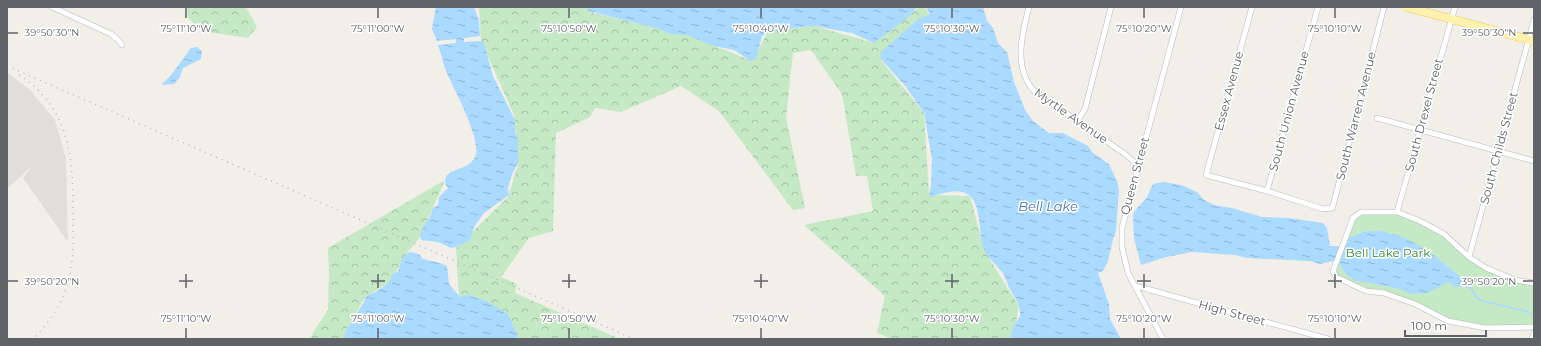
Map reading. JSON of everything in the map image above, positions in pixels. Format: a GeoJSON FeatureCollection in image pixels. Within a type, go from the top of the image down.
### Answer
{"type":"FeatureCollection","features":[{"type":"Feature","properties":{"kind":"main road"},"geometry":{"type":"LineString","coordinates":[[1406,7],[1531,40]]}},
{"type":"Feature","properties":{"kind":"street"},"geometry":{"type":"LineString","coordinates":[[52,7],[111,34],[122,45]]}},
{"type":"Feature","properties":{"kind":"street","name":"Myrtle Avenue"},"geometry":{"type":"LineString","coordinates":[[1029,7],[1021,39],[1025,78],[1034,91],[1078,120],[1125,154],[1134,162],[1137,168]]}},
{"type":"Feature","properties":{"kind":"street"},"geometry":{"type":"LineString","coordinates":[[1078,120],[1085,108],[1111,7]]}},
{"type":"Feature","properties":{"kind":"street","name":"Queen Street"},"geometry":{"type":"LineString","coordinates":[[1164,339],[1128,273],[1122,247],[1122,228],[1181,7]]}},
{"type":"Feature","properties":{"kind":"street","name":"Essex Avenue"},"geometry":{"type":"LineString","coordinates":[[1252,7],[1206,175],[1267,192]]}},
{"type":"Feature","properties":{"kind":"street","name":"South Union Avenue"},"geometry":{"type":"LineString","coordinates":[[1267,192],[1318,7]]}},
{"type":"Feature","properties":{"kind":"street","name":"South Warren Avenue"},"geometry":{"type":"LineString","coordinates":[[1267,192],[1322,209],[1332,208],[1384,7]]}},
{"type":"Feature","properties":{"kind":"street","name":"South Drexel Street"},"geometry":{"type":"LineString","coordinates":[[1397,212],[1450,19],[1455,7]]}},
{"type":"Feature","properties":{"kind":"street","name":"South Childs Street"},"geometry":{"type":"LineString","coordinates":[[1469,257],[1531,40],[1534,20]]}},
{"type":"Feature","properties":{"kind":"street"},"geometry":{"type":"LineString","coordinates":[[1377,118],[1534,161]]}},
{"type":"Feature","properties":{"kind":"street"},"geometry":{"type":"LineString","coordinates":[[1534,283],[1502,276],[1486,268],[1469,257],[1444,234],[1420,221],[1397,212],[1361,212],[1353,218],[1333,271],[1336,277],[1366,291],[1384,293],[1415,304],[1448,321],[1484,328],[1534,327]]}},
{"type":"Feature","properties":{"kind":"street","name":"High Street"},"geometry":{"type":"LineString","coordinates":[[1136,286],[1328,339]]}},
{"type":"Feature","properties":{"kind":"street"},"geometry":{"type":"LineString","coordinates":[[1532,339],[1534,333]]}},
{"type":"Feature","properties":{"kind":"shaded area"},"geometry":{"type":"Polygon","coordinates":[[[7,72],[30,90],[55,120],[66,159],[68,242],[23,178],[32,166],[7,189],[7,72]]]}},
{"type":"Feature","properties":{"kind":"green space"},"geometry":{"type":"Polygon","coordinates":[[[187,7],[246,7],[257,27],[248,38],[202,31],[188,18],[187,7]]]}},
{"type":"Feature","properties":{"kind":"green space"},"geometry":{"type":"Polygon","coordinates":[[[479,7],[588,7],[589,12],[687,35],[753,61],[768,31],[814,26],[874,43],[919,7],[925,7],[929,15],[881,60],[924,113],[929,195],[970,196],[983,246],[990,260],[1019,306],[1013,339],[892,339],[877,333],[885,296],[804,225],[873,211],[867,176],[856,176],[842,94],[811,50],[793,53],[786,118],[805,208],[793,210],[719,111],[681,86],[621,112],[595,108],[590,117],[556,133],[553,231],[529,238],[501,277],[517,284],[515,293],[620,339],[518,339],[507,313],[459,296],[456,248],[508,197],[518,165],[514,115],[481,41],[479,7]]]}},
{"type":"Feature","properties":{"kind":"green space"},"geometry":{"type":"Polygon","coordinates":[[[445,180],[420,237],[407,253],[390,282],[365,297],[346,330],[346,339],[309,339],[328,310],[328,248],[445,180]]]}},
{"type":"Feature","properties":{"kind":"green space","name":"Bell Lake Park"},"geometry":{"type":"Polygon","coordinates":[[[1361,212],[1397,212],[1444,234],[1469,257],[1502,276],[1534,283],[1534,327],[1485,328],[1448,321],[1384,293],[1366,291],[1336,277],[1333,271],[1350,224],[1361,212]]]}},
{"type":"Feature","properties":{"kind":"water"},"geometry":{"type":"Polygon","coordinates":[[[436,7],[474,7],[479,21],[480,36],[464,38],[464,42],[481,41],[484,44],[493,76],[515,120],[515,133],[518,138],[518,163],[512,174],[508,188],[509,195],[484,213],[474,227],[470,240],[451,248],[438,242],[421,240],[421,232],[430,217],[432,209],[438,205],[439,197],[448,188],[445,184],[446,176],[453,171],[468,165],[474,159],[476,152],[472,129],[446,71],[438,45],[456,43],[456,39],[437,41],[432,29],[436,7]]]}},
{"type":"Feature","properties":{"kind":"water"},"geometry":{"type":"Polygon","coordinates":[[[587,7],[917,7],[907,18],[874,43],[852,33],[814,26],[771,30],[762,36],[756,59],[751,61],[734,50],[710,45],[687,35],[671,34],[656,28],[588,11],[587,7]]]}},
{"type":"Feature","properties":{"kind":"water","name":"Bell Lake"},"geometry":{"type":"Polygon","coordinates":[[[926,7],[983,7],[987,21],[993,28],[998,43],[1007,52],[1014,82],[1025,110],[1033,121],[1049,133],[1063,133],[1088,146],[1093,153],[1109,164],[1117,181],[1119,190],[1116,231],[1108,261],[1103,271],[1098,273],[1109,304],[1110,319],[1121,339],[1010,339],[1014,325],[1020,316],[1019,307],[1004,274],[989,257],[983,247],[978,213],[974,200],[966,193],[956,191],[931,197],[929,195],[931,186],[932,159],[924,113],[906,87],[881,59],[881,52],[918,19],[929,15],[926,7]]]}},
{"type":"Feature","properties":{"kind":"water"},"geometry":{"type":"Polygon","coordinates":[[[197,47],[202,51],[201,59],[183,68],[180,77],[174,84],[163,85],[162,84],[172,74],[191,48],[197,47]]]}},
{"type":"Feature","properties":{"kind":"water"},"geometry":{"type":"Polygon","coordinates":[[[1163,182],[1181,185],[1197,192],[1204,200],[1214,205],[1232,208],[1262,217],[1289,218],[1323,223],[1327,228],[1330,246],[1346,246],[1349,237],[1366,231],[1384,232],[1398,236],[1412,241],[1437,257],[1471,286],[1471,289],[1463,286],[1454,287],[1449,282],[1427,293],[1411,294],[1400,289],[1354,280],[1346,274],[1340,265],[1333,261],[1320,264],[1310,261],[1247,258],[1235,255],[1192,252],[1166,257],[1141,265],[1134,238],[1134,212],[1147,197],[1153,184],[1163,182]]]}},
{"type":"Feature","properties":{"kind":"water"},"geometry":{"type":"Polygon","coordinates":[[[410,252],[419,254],[423,259],[447,266],[449,284],[460,297],[468,295],[486,301],[507,313],[519,339],[344,339],[346,330],[364,302],[365,297],[378,291],[388,282],[392,274],[398,272],[403,258],[410,252]]]}},
{"type":"Feature","properties":{"kind":"waterway"},"geometry":{"type":"LineString","coordinates":[[1471,288],[1477,298],[1482,301],[1526,311],[1532,315]]}},
{"type":"Feature","properties":{"kind":"railway"},"geometry":{"type":"LineString","coordinates":[[7,66],[634,339]]}},
{"type":"Feature","properties":{"kind":"railway"},"geometry":{"type":"LineString","coordinates":[[19,75],[37,89],[50,104],[60,121],[66,139],[72,178],[73,245],[69,278],[64,294],[57,308],[49,321],[33,339]]}}]}
